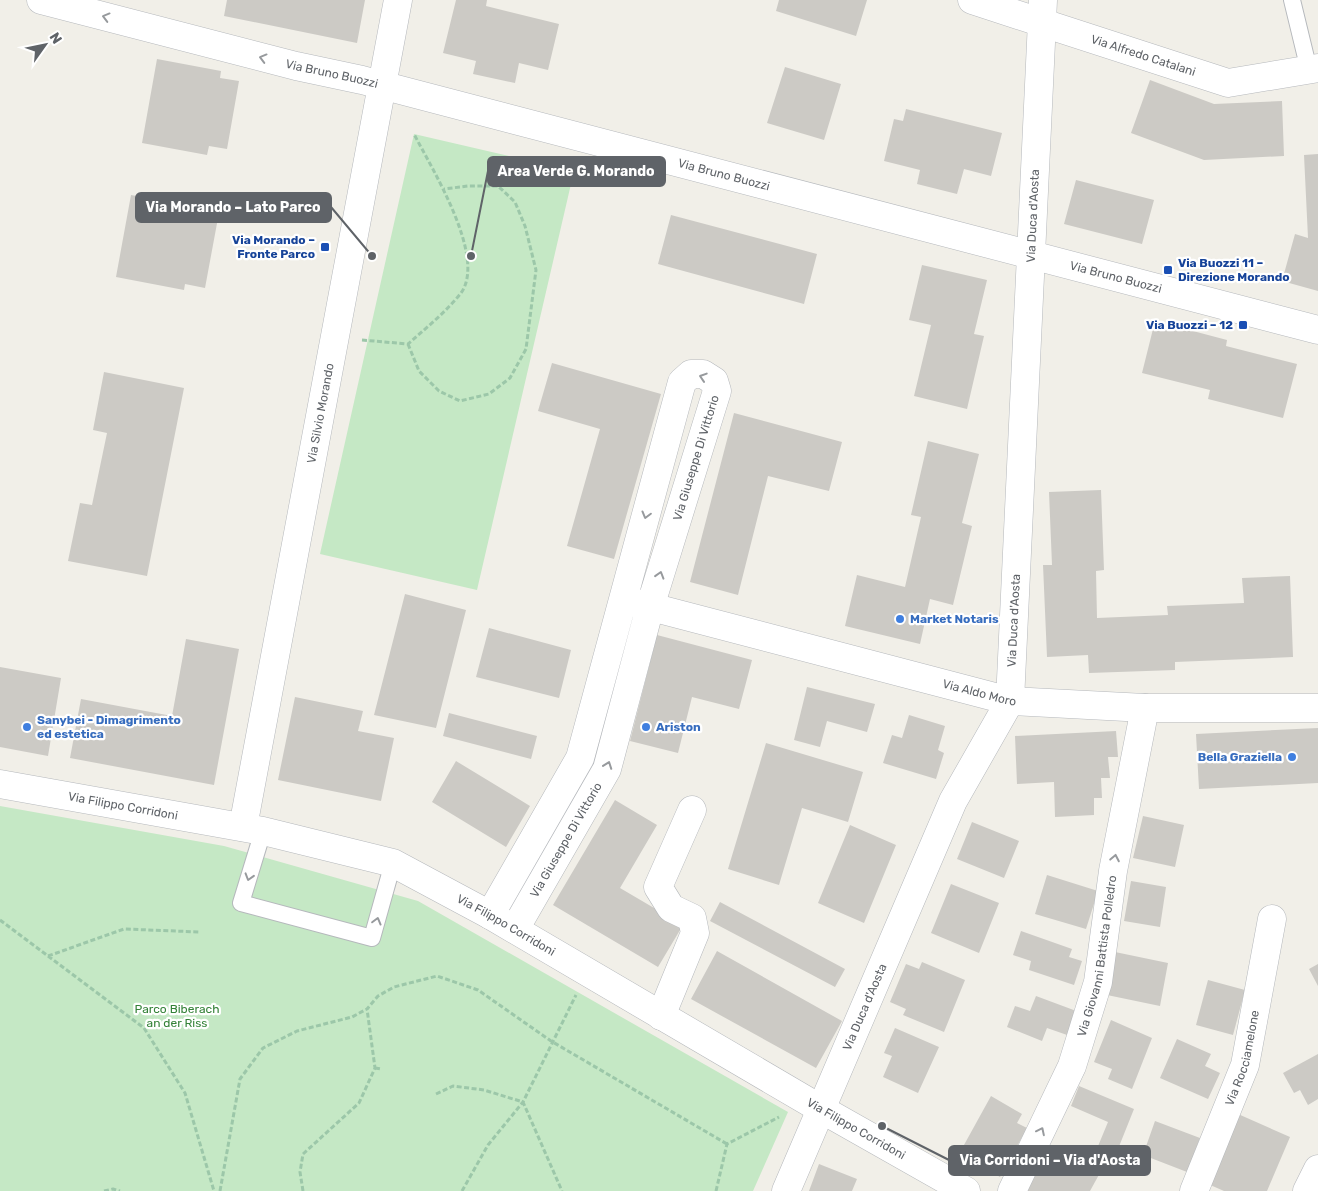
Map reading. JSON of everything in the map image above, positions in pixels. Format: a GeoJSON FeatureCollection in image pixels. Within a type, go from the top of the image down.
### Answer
{"type":"FeatureCollection","features":[{"type":"Feature","properties":{"kind":"street","name":"Via Bruno Buozzi"},"geometry":{"type":"LineString","coordinates":[[41,0],[296,66],[371,83],[1318,330]]}},
{"type":"Feature","properties":{"kind":"street","name":"Via Silvio Morando"},"geometry":{"type":"LineString","coordinates":[[253,829],[334,336],[371,83],[398,0]]}},
{"type":"Feature","properties":{"kind":"street","name":"Via Alfredo Catalani"},"geometry":{"type":"LineString","coordinates":[[972,0],[1042,10],[1228,83],[1314,69]]}},
{"type":"Feature","properties":{"kind":"street","name":"Via Duca d'Aosta"},"geometry":{"type":"LineString","coordinates":[[786,1191],[953,801],[1010,700],[1029,256],[1042,10]]}},
{"type":"Feature","properties":{"kind":"street","name":"Via Giuseppe Di Vittorio"},"geometry":{"type":"LineString","coordinates":[[490,915],[580,758],[682,382],[691,374],[703,374],[714,381],[717,391],[650,607],[608,768],[515,929]]}},
{"type":"Feature","properties":{"kind":"street","name":"Via Aldo Moro"},"geometry":{"type":"LineString","coordinates":[[623,600],[1010,700],[1145,708],[1318,708]]}},
{"type":"Feature","properties":{"kind":"street","name":"Via Giovanni Battista Polledro"},"geometry":{"type":"LineString","coordinates":[[1012,1191],[1072,1066],[1098,982],[1113,871],[1145,708]]}},
{"type":"Feature","properties":{"kind":"street","name":"Via Filippo Corridoni"},"geometry":{"type":"LineString","coordinates":[[0,784],[253,829],[393,863],[515,929],[821,1109],[966,1191]]}},
{"type":"Feature","properties":{"kind":"street"},"geometry":{"type":"LineString","coordinates":[[661,1016],[694,933],[692,918],[671,908],[658,887],[692,810]]}},
{"type":"Feature","properties":{"kind":"street","name":"Via Rocciamelone"},"geometry":{"type":"LineString","coordinates":[[1194,1191],[1245,1065],[1272,920]]}},
{"type":"Feature","properties":{"kind":"street"},"geometry":{"type":"LineString","coordinates":[[1307,1191],[1318,1169]]}},
{"type":"Feature","properties":{"kind":"lane"},"geometry":{"type":"LineString","coordinates":[[1292,0],[1314,69]]}},
{"type":"Feature","properties":{"kind":"lane"},"geometry":{"type":"LineString","coordinates":[[253,829],[241,903],[372,938],[393,863]]}},
{"type":"Feature","properties":{"kind":"path"},"geometry":{"type":"LineString","coordinates":[[334,336],[408,344],[462,292],[470,266],[450,201],[414,134]]}},
{"type":"Feature","properties":{"kind":"path"},"geometry":{"type":"LineString","coordinates":[[408,344],[418,371],[439,391],[460,401],[489,394],[510,378],[526,349],[536,270],[525,226],[515,202],[498,186],[444,189]]}},
{"type":"Feature","properties":{"kind":"path"},"geometry":{"type":"LineString","coordinates":[[0,920],[144,1028],[185,1093],[214,1191]]}},
{"type":"Feature","properties":{"kind":"path"},"geometry":{"type":"LineString","coordinates":[[47,956],[124,929],[200,932]]}},
{"type":"Feature","properties":{"kind":"path"},"geometry":{"type":"LineString","coordinates":[[462,1191],[488,1145],[523,1102],[551,1041],[588,973]]}},
{"type":"Feature","properties":{"kind":"path"},"geometry":{"type":"LineString","coordinates":[[220,1191],[240,1079],[262,1048],[297,1031],[352,1017],[367,1009],[378,996],[394,987],[437,976],[478,990],[551,1041],[727,1144]]}},
{"type":"Feature","properties":{"kind":"path"},"geometry":{"type":"LineString","coordinates":[[303,1191],[300,1172],[303,1154],[359,1103],[375,1068],[367,1009]]}},
{"type":"Feature","properties":{"kind":"path"},"geometry":{"type":"LineString","coordinates":[[375,1068],[381,1069]]}},
{"type":"Feature","properties":{"kind":"path"},"geometry":{"type":"LineString","coordinates":[[436,1094],[453,1086],[484,1090],[523,1102],[562,1191]]}},
{"type":"Feature","properties":{"kind":"path"},"geometry":{"type":"LineString","coordinates":[[716,1191],[727,1144],[788,1112],[797,1095]]}},
{"type":"Feature","properties":{"kind":"path"},"geometry":{"type":"LineString","coordinates":[[104,1191],[113,1189],[120,1191]]}},
{"type":"Feature","properties":{"kind":"green space"},"geometry":{"type":"Polygon","coordinates":[[[414,134],[574,171],[477,590],[320,554],[414,134]]]}},
{"type":"Feature","properties":{"kind":"green space","name":"Parco Biberach an der Riss"},"geometry":{"type":"Polygon","coordinates":[[[0,806],[224,846],[418,901],[788,1112],[753,1191],[0,1191],[0,806]]]}},
{"type":"Feature","properties":{"kind":"building"},"geometry":{"type":"Polygon","coordinates":[[[227,0],[365,0],[357,43],[224,16],[227,0]]]}},
{"type":"Feature","properties":{"kind":"building"},"geometry":{"type":"Polygon","coordinates":[[[456,0],[487,0],[486,6],[559,24],[548,70],[519,63],[515,83],[473,74],[476,61],[443,53],[456,0]]]}},
{"type":"Feature","properties":{"kind":"building"},"geometry":{"type":"Polygon","coordinates":[[[779,0],[867,0],[856,36],[776,11],[779,0]]]}},
{"type":"Feature","properties":{"kind":"building"},"geometry":{"type":"Polygon","coordinates":[[[157,59],[221,71],[220,78],[239,81],[227,149],[209,146],[207,155],[142,143],[157,59]]]}},
{"type":"Feature","properties":{"kind":"building"},"geometry":{"type":"Polygon","coordinates":[[[785,67],[841,84],[824,140],[767,123],[785,67]]]}},
{"type":"Feature","properties":{"kind":"building"},"geometry":{"type":"Polygon","coordinates":[[[1150,80],[1214,104],[1282,101],[1284,156],[1204,160],[1131,133],[1150,80]]]}},
{"type":"Feature","properties":{"kind":"building"},"geometry":{"type":"Polygon","coordinates":[[[906,109],[1002,133],[991,176],[964,169],[957,194],[917,184],[920,170],[884,161],[894,119],[903,121],[906,109]]]}},
{"type":"Feature","properties":{"kind":"building"},"geometry":{"type":"Polygon","coordinates":[[[1318,154],[1318,291],[1282,281],[1295,234],[1308,238],[1304,155],[1318,154]]]}},
{"type":"Feature","properties":{"kind":"building"},"geometry":{"type":"Polygon","coordinates":[[[1076,180],[1154,200],[1142,244],[1064,224],[1076,180]]]}},
{"type":"Feature","properties":{"kind":"building"},"geometry":{"type":"Polygon","coordinates":[[[131,195],[200,208],[199,215],[218,218],[205,288],[185,284],[184,290],[116,277],[131,195]]]}},
{"type":"Feature","properties":{"kind":"building"},"geometry":{"type":"Polygon","coordinates":[[[671,215],[817,254],[804,304],[658,264],[671,215]]]}},
{"type":"Feature","properties":{"kind":"building"},"geometry":{"type":"Polygon","coordinates":[[[922,265],[987,280],[974,334],[984,336],[967,409],[914,396],[931,325],[909,320],[922,265]]]}},
{"type":"Feature","properties":{"kind":"building"},"geometry":{"type":"Polygon","coordinates":[[[1155,321],[1227,340],[1226,346],[1297,364],[1283,418],[1208,399],[1210,390],[1142,373],[1155,321]]]}},
{"type":"Feature","properties":{"kind":"building"},"geometry":{"type":"Polygon","coordinates":[[[552,363],[661,394],[614,559],[567,546],[600,429],[538,411],[552,363]]]}},
{"type":"Feature","properties":{"kind":"building"},"geometry":{"type":"Polygon","coordinates":[[[104,372],[184,388],[147,576],[68,561],[80,503],[92,505],[107,433],[93,430],[104,372]]]}},
{"type":"Feature","properties":{"kind":"building"},"geometry":{"type":"Polygon","coordinates":[[[734,413],[842,442],[829,491],[768,476],[738,595],[690,582],[734,413]]]}},
{"type":"Feature","properties":{"kind":"building"},"geometry":{"type":"Polygon","coordinates":[[[928,441],[979,454],[962,523],[972,526],[953,605],[930,599],[920,644],[845,626],[857,575],[905,587],[921,517],[911,515],[928,441]]]}},
{"type":"Feature","properties":{"kind":"building"},"geometry":{"type":"Polygon","coordinates":[[[1101,490],[1104,570],[1096,571],[1097,618],[1168,615],[1167,606],[1244,603],[1242,578],[1290,576],[1293,657],[1175,662],[1175,670],[1089,673],[1088,655],[1047,657],[1043,565],[1052,565],[1049,492],[1101,490]]]}},
{"type":"Feature","properties":{"kind":"building"},"geometry":{"type":"Polygon","coordinates":[[[405,594],[466,610],[436,728],[374,715],[405,594]]]}},
{"type":"Feature","properties":{"kind":"building"},"geometry":{"type":"Polygon","coordinates":[[[489,628],[571,650],[559,698],[476,677],[489,628]]]}},
{"type":"Feature","properties":{"kind":"building"},"geometry":{"type":"Polygon","coordinates":[[[657,635],[752,660],[739,709],[692,697],[678,753],[630,741],[657,635]]]}},
{"type":"Feature","properties":{"kind":"building"},"geometry":{"type":"Polygon","coordinates":[[[186,639],[239,649],[214,785],[70,758],[81,699],[172,716],[186,639]]]}},
{"type":"Feature","properties":{"kind":"building"},"geometry":{"type":"Polygon","coordinates":[[[0,667],[61,678],[48,756],[0,747],[0,667]]]}},
{"type":"Feature","properties":{"kind":"building"},"geometry":{"type":"Polygon","coordinates":[[[807,687],[875,704],[867,732],[827,721],[820,747],[794,740],[807,687]]]}},
{"type":"Feature","properties":{"kind":"building"},"geometry":{"type":"Polygon","coordinates":[[[295,697],[363,711],[358,731],[394,738],[381,801],[278,780],[295,697]]]}},
{"type":"Feature","properties":{"kind":"building"},"geometry":{"type":"Polygon","coordinates":[[[449,713],[537,736],[531,759],[443,736],[449,713]]]}},
{"type":"Feature","properties":{"kind":"building"},"geometry":{"type":"Polygon","coordinates":[[[909,715],[945,726],[938,750],[944,753],[936,779],[883,763],[892,735],[902,738],[909,715]]]}},
{"type":"Feature","properties":{"kind":"building"},"geometry":{"type":"Polygon","coordinates":[[[1318,728],[1318,783],[1199,789],[1196,734],[1318,728]]]}},
{"type":"Feature","properties":{"kind":"building"},"geometry":{"type":"Polygon","coordinates":[[[1116,731],[1118,757],[1108,757],[1110,778],[1101,778],[1102,798],[1094,798],[1094,815],[1055,817],[1054,782],[1017,784],[1015,736],[1116,731]]]}},
{"type":"Feature","properties":{"kind":"building"},"geometry":{"type":"Polygon","coordinates":[[[766,743],[863,772],[848,822],[802,808],[779,885],[728,869],[766,743]]]}},
{"type":"Feature","properties":{"kind":"building"},"geometry":{"type":"Polygon","coordinates":[[[456,761],[530,806],[506,847],[432,802],[456,761]]]}},
{"type":"Feature","properties":{"kind":"building"},"geometry":{"type":"Polygon","coordinates":[[[615,800],[657,825],[620,888],[683,925],[658,967],[553,905],[615,800]]]}},
{"type":"Feature","properties":{"kind":"building"},"geometry":{"type":"Polygon","coordinates":[[[1143,816],[1184,825],[1175,867],[1133,858],[1143,816]]]}},
{"type":"Feature","properties":{"kind":"building"},"geometry":{"type":"Polygon","coordinates":[[[972,822],[1019,841],[1004,878],[957,859],[972,822]]]}},
{"type":"Feature","properties":{"kind":"building"},"geometry":{"type":"Polygon","coordinates":[[[850,825],[896,845],[864,923],[818,903],[850,825]]]}},
{"type":"Feature","properties":{"kind":"building"},"geometry":{"type":"Polygon","coordinates":[[[1047,875],[1098,891],[1086,929],[1035,914],[1047,875]]]}},
{"type":"Feature","properties":{"kind":"building"},"geometry":{"type":"Polygon","coordinates":[[[1131,881],[1166,887],[1160,927],[1124,921],[1131,881]]]}},
{"type":"Feature","properties":{"kind":"building"},"geometry":{"type":"Polygon","coordinates":[[[951,884],[999,903],[979,953],[931,933],[951,884]]]}},
{"type":"Feature","properties":{"kind":"building"},"geometry":{"type":"Polygon","coordinates":[[[720,902],[845,969],[835,987],[710,921],[720,902]]]}},
{"type":"Feature","properties":{"kind":"building"},"geometry":{"type":"Polygon","coordinates":[[[1021,931],[1072,949],[1069,957],[1082,961],[1074,985],[1029,970],[1031,961],[1013,955],[1021,931]]]}},
{"type":"Feature","properties":{"kind":"building"},"geometry":{"type":"Polygon","coordinates":[[[717,951],[842,1021],[816,1068],[691,999],[717,951]]]}},
{"type":"Feature","properties":{"kind":"building"},"geometry":{"type":"Polygon","coordinates":[[[1115,952],[1168,963],[1160,1006],[1107,995],[1115,952]]]}},
{"type":"Feature","properties":{"kind":"building"},"geometry":{"type":"Polygon","coordinates":[[[922,962],[965,980],[944,1032],[903,1015],[906,1009],[890,1002],[906,964],[919,969],[922,962]]]}},
{"type":"Feature","properties":{"kind":"building"},"geometry":{"type":"Polygon","coordinates":[[[1318,964],[1318,986],[1309,969],[1318,964]]]}},
{"type":"Feature","properties":{"kind":"building"},"geometry":{"type":"Polygon","coordinates":[[[1208,980],[1245,990],[1233,1035],[1196,1025],[1208,980]]]}},
{"type":"Feature","properties":{"kind":"building"},"geometry":{"type":"Polygon","coordinates":[[[1036,996],[1079,1012],[1070,1036],[1047,1028],[1042,1041],[1007,1027],[1015,1006],[1030,1011],[1036,996]]]}},
{"type":"Feature","properties":{"kind":"building"},"geometry":{"type":"Polygon","coordinates":[[[1111,1020],[1152,1038],[1132,1089],[1108,1079],[1112,1069],[1094,1062],[1111,1020]]]}},
{"type":"Feature","properties":{"kind":"building"},"geometry":{"type":"Polygon","coordinates":[[[895,1028],[939,1047],[918,1093],[883,1077],[892,1056],[884,1053],[895,1028]]]}},
{"type":"Feature","properties":{"kind":"building"},"geometry":{"type":"Polygon","coordinates":[[[1177,1039],[1211,1054],[1205,1066],[1220,1073],[1208,1099],[1160,1078],[1177,1039]]]}},
{"type":"Feature","properties":{"kind":"building"},"geometry":{"type":"Polygon","coordinates":[[[1318,1054],[1318,1099],[1308,1105],[1300,1090],[1294,1093],[1283,1073],[1318,1054]]]}},
{"type":"Feature","properties":{"kind":"building"},"geometry":{"type":"Polygon","coordinates":[[[1079,1086],[1134,1109],[1114,1159],[1096,1151],[1108,1122],[1071,1106],[1079,1086]]]}},
{"type":"Feature","properties":{"kind":"building"},"geometry":{"type":"Polygon","coordinates":[[[991,1096],[1022,1114],[1017,1123],[1027,1128],[1000,1177],[959,1154],[991,1096]]]}},
{"type":"Feature","properties":{"kind":"building"},"geometry":{"type":"Polygon","coordinates":[[[1238,1114],[1290,1137],[1267,1191],[1224,1191],[1208,1184],[1238,1114]]]}},
{"type":"Feature","properties":{"kind":"building"},"geometry":{"type":"Polygon","coordinates":[[[1155,1121],[1200,1138],[1187,1172],[1143,1155],[1155,1121]]]}},
{"type":"Feature","properties":{"kind":"building"},"geometry":{"type":"Polygon","coordinates":[[[1046,1149],[1066,1161],[1070,1154],[1101,1171],[1090,1191],[1023,1191],[1046,1149]]]}},
{"type":"Feature","properties":{"kind":"building"},"geometry":{"type":"Polygon","coordinates":[[[819,1164],[857,1179],[852,1191],[809,1191],[819,1164]]]}},
{"type":"Feature","properties":{"kind":"place","name":"Via Morando – Fronte Parco"},"geometry":{"type":"Point","coordinates":[325,247]}},
{"type":"Feature","properties":{"kind":"place","name":"Via Morando – Lato Parco"},"geometry":{"type":"Point","coordinates":[372,256]}},
{"type":"Feature","properties":{"kind":"place","name":"Area Verde G. Morando"},"geometry":{"type":"Point","coordinates":[471,256]}},
{"type":"Feature","properties":{"kind":"place","name":"Via Buozzi 11 – Direzione Morando"},"geometry":{"type":"Point","coordinates":[1168,270]}},
{"type":"Feature","properties":{"kind":"place","name":"Via Buozzi – 12"},"geometry":{"type":"Point","coordinates":[1243,325]}},
{"type":"Feature","properties":{"kind":"place","name":"Market Notaris"},"geometry":{"type":"Point","coordinates":[900,619]}},
{"type":"Feature","properties":{"kind":"place","name":"Sanybei - Dimagrimento ed estetica"},"geometry":{"type":"Point","coordinates":[27,727]}},
{"type":"Feature","properties":{"kind":"place","name":"Ariston"},"geometry":{"type":"Point","coordinates":[646,727]}},
{"type":"Feature","properties":{"kind":"place","name":"Bella Graziella"},"geometry":{"type":"Point","coordinates":[1292,757]}},
{"type":"Feature","properties":{"kind":"place","name":"Via Corridoni – Via d'Aosta"},"geometry":{"type":"Point","coordinates":[882,1126]}}]}
